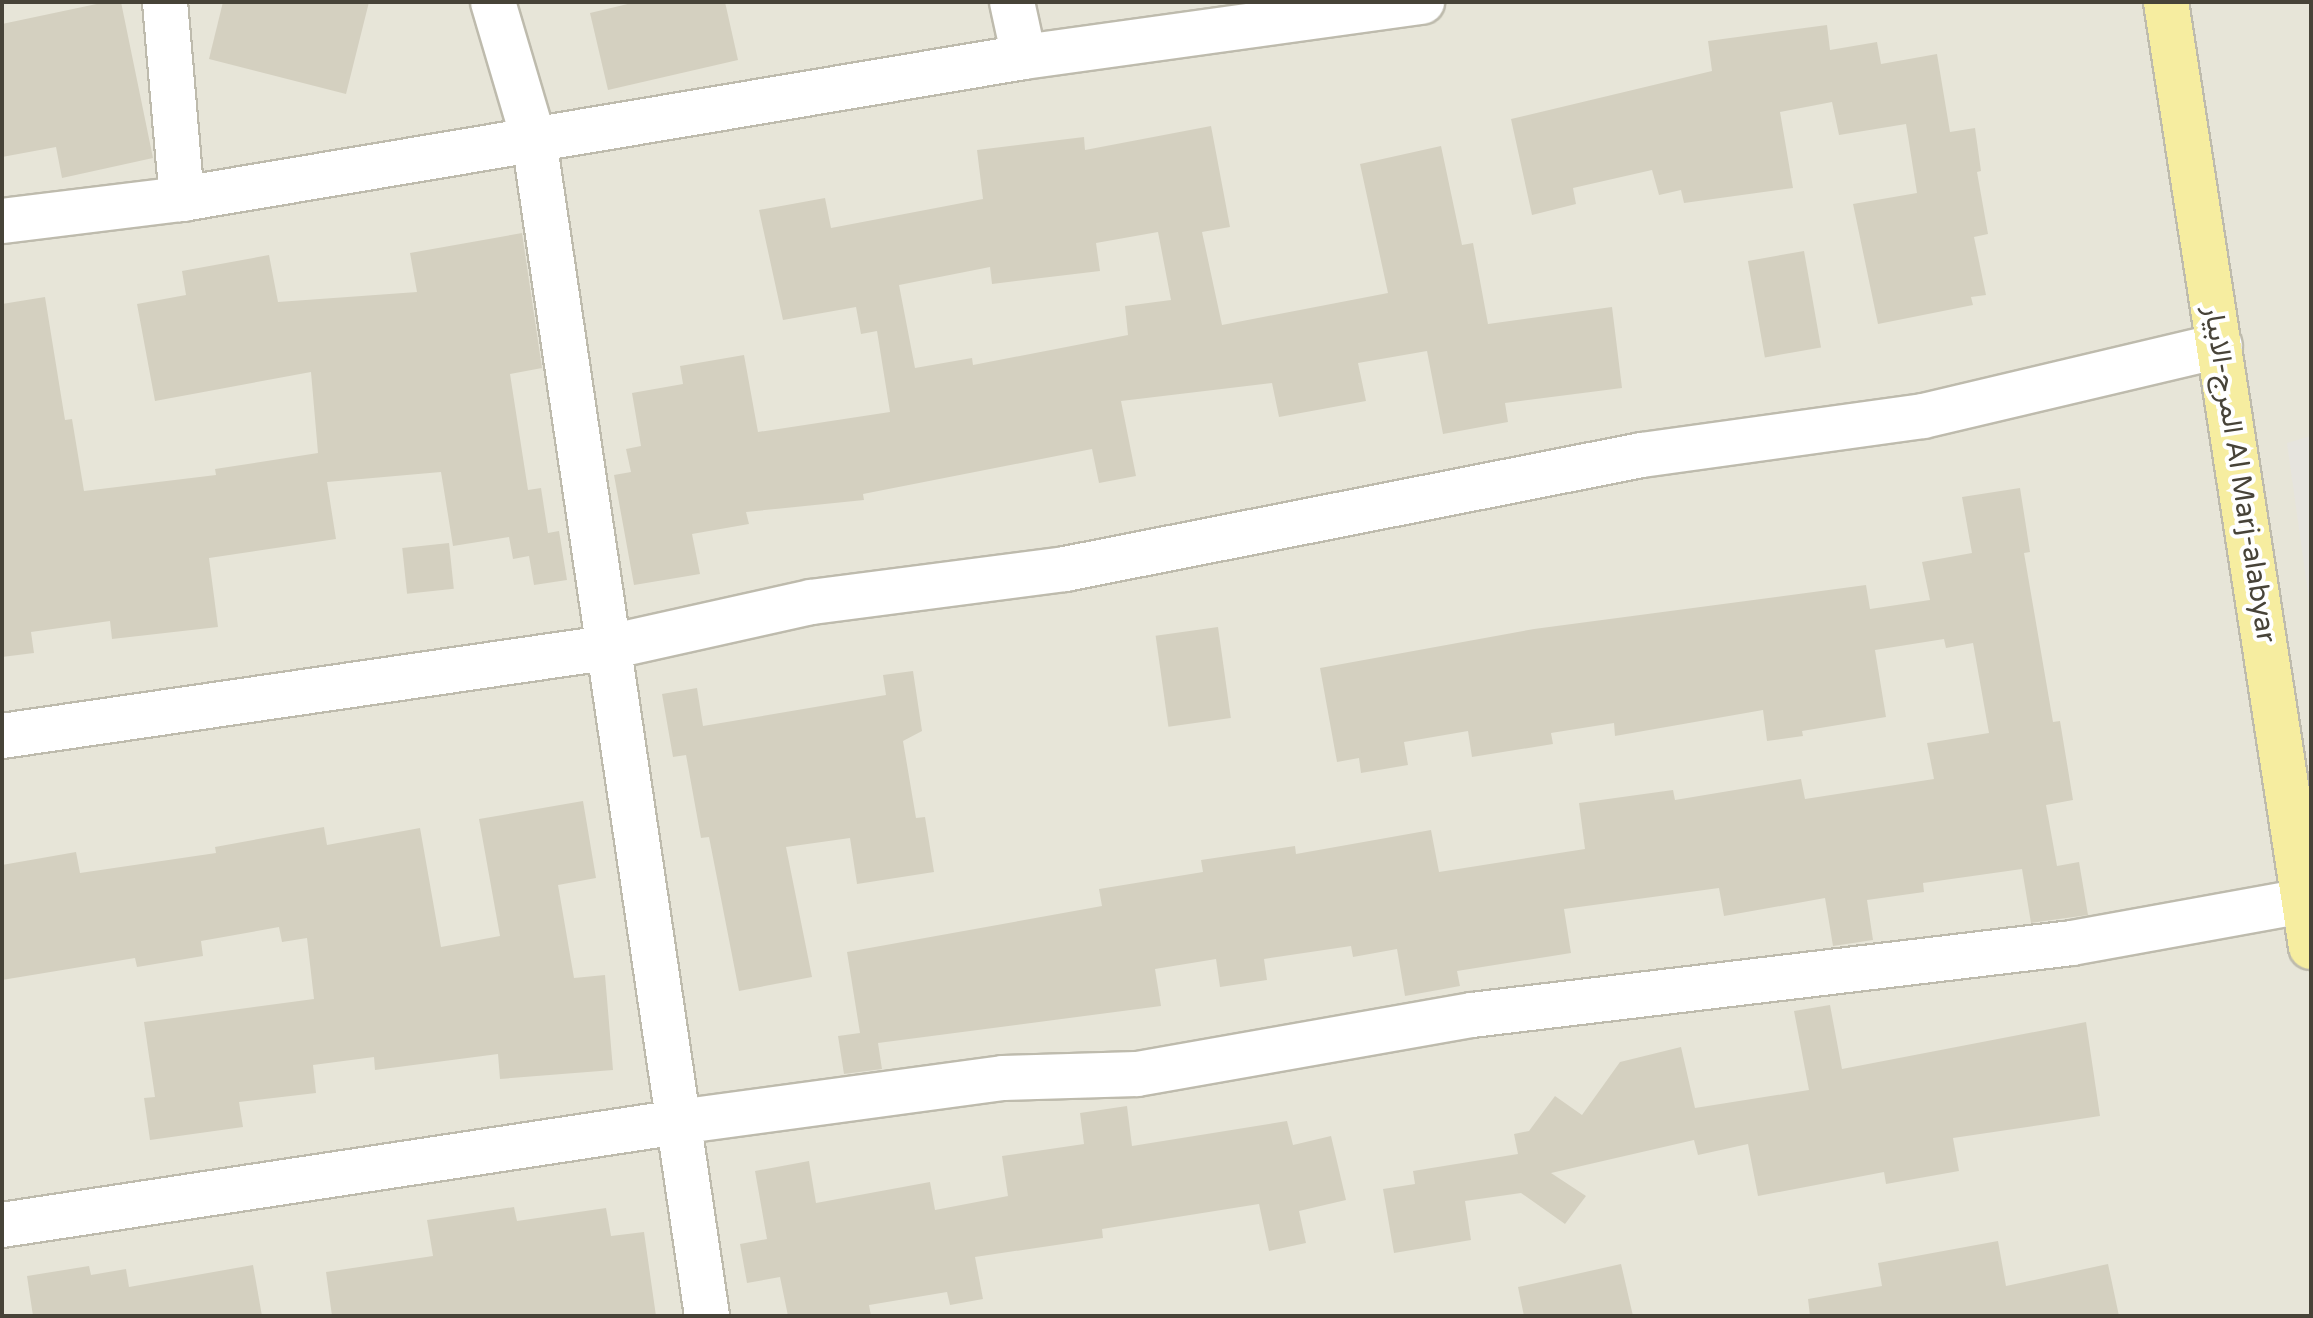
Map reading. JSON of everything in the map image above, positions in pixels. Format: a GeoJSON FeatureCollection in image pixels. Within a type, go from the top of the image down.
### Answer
{"type":"FeatureCollection","features":[{"type":"Feature","properties":{"kind":"main road","name":"المرج-الابيار Al Marj-alabyar"},"geometry":{"type":"LineString","coordinates":[[2166,2],[2311,947]]}},
{"type":"Feature","properties":{"kind":"street"},"geometry":{"type":"LineString","coordinates":[[165,2],[182,199]]}},
{"type":"Feature","properties":{"kind":"street"},"geometry":{"type":"LineString","coordinates":[[493,2],[534,140],[605,648],[707,1316]]}},
{"type":"Feature","properties":{"kind":"street"},"geometry":{"type":"LineString","coordinates":[[1012,2],[1024,57]]}},
{"type":"Feature","properties":{"kind":"street"},"geometry":{"type":"LineString","coordinates":[[2,221],[182,199],[1024,57],[1422,2]]}},
{"type":"Feature","properties":{"kind":"street"},"geometry":{"type":"LineString","coordinates":[[2,736],[605,648],[811,602],[1065,569],[1642,455],[1923,416],[2220,346]]}},
{"type":"Feature","properties":{"kind":"street"},"geometry":{"type":"LineString","coordinates":[[2,1225],[678,1122],[1003,1078],[1137,1074],[1472,1015],[2072,943],[2303,901]]}},
{"type":"Feature","properties":{"kind":"shaded area"},"geometry":{"type":"Polygon","coordinates":[[[2,2],[2311,2],[2311,1316],[2,1316],[2,2]]]}},
{"type":"Feature","properties":{"kind":"shaded area"},"geometry":{"type":"Polygon","coordinates":[[[2311,436],[2311,614],[2287,443],[2311,436]]]}},
{"type":"Feature","properties":{"kind":"building"},"geometry":{"type":"Polygon","coordinates":[[[106,2],[121,2],[153,158],[62,178],[56,147],[2,157],[2,24],[106,2]]]}},
{"type":"Feature","properties":{"kind":"building"},"geometry":{"type":"Polygon","coordinates":[[[223,2],[369,2],[346,94],[209,59],[223,2]]]}},
{"type":"Feature","properties":{"kind":"building"},"geometry":{"type":"Polygon","coordinates":[[[636,2],[725,2],[738,60],[608,90],[590,13],[636,2]]]}},
{"type":"Feature","properties":{"kind":"building"},"geometry":{"type":"Polygon","coordinates":[[[1827,25],[1830,50],[1877,42],[1881,64],[1937,54],[1950,132],[1975,128],[1981,171],[1977,172],[1988,234],[1974,237],[1986,295],[1971,297],[1973,305],[1878,324],[1853,204],[1917,193],[1906,124],[1839,135],[1832,102],[1780,112],[1793,188],[1684,203],[1681,190],[1659,195],[1652,170],[1573,188],[1576,204],[1532,215],[1511,119],[1712,71],[1708,41],[1827,25]]]}},
{"type":"Feature","properties":{"kind":"building"},"geometry":{"type":"Polygon","coordinates":[[[1211,126],[1230,227],[1202,232],[1222,325],[1388,293],[1360,164],[1441,146],[1462,245],[1473,243],[1488,324],[1612,307],[1622,388],[1505,403],[1508,422],[1443,434],[1427,351],[1358,363],[1366,401],[1279,417],[1272,383],[1121,401],[1136,476],[1099,483],[1092,449],[863,494],[864,500],[746,512],[749,524],[692,534],[700,574],[634,585],[614,475],[631,472],[626,449],[641,446],[632,393],[683,384],[680,366],[744,355],[758,432],[890,412],[877,331],[861,334],[856,307],[783,320],[759,210],[825,198],[831,228],[983,199],[977,150],[1084,137],[1085,150],[1211,126]],[[1158,232],[1096,243],[1100,271],[992,284],[990,267],[899,285],[915,368],[972,358],[973,365],[1128,335],[1125,306],[1171,300],[1158,232]]]}},
{"type":"Feature","properties":{"kind":"building"},"geometry":{"type":"Polygon","coordinates":[[[522,233],[542,368],[510,374],[528,490],[541,488],[548,533],[559,531],[567,580],[534,585],[529,556],[513,559],[509,537],[453,546],[441,472],[327,482],[336,539],[209,558],[218,627],[112,639],[110,621],[31,632],[34,653],[2,657],[2,304],[45,297],[65,420],[72,419],[84,491],[216,475],[215,469],[318,453],[311,372],[155,401],[137,304],[186,295],[182,271],[269,255],[278,302],[417,292],[410,253],[522,233]]]}},
{"type":"Feature","properties":{"kind":"building"},"geometry":{"type":"Polygon","coordinates":[[[1804,251],[1821,348],[1765,357],[1748,261],[1804,251]]]}},
{"type":"Feature","properties":{"kind":"building"},"geometry":{"type":"Polygon","coordinates":[[[2020,488],[2030,552],[2024,553],[2053,722],[2060,721],[2073,800],[2046,805],[2057,866],[2079,862],[2088,915],[2031,923],[2022,869],[1923,883],[1924,892],[1867,900],[1873,940],[1833,946],[1825,898],[1724,916],[1719,888],[1564,909],[1571,953],[1457,971],[1460,986],[1405,996],[1397,949],[1353,957],[1351,946],[1264,959],[1267,980],[1220,987],[1216,959],[1155,969],[1161,1006],[878,1043],[882,1069],[844,1074],[838,1036],[860,1033],[847,952],[1102,906],[1099,889],[1203,872],[1201,860],[1295,846],[1296,854],[1431,830],[1439,872],[1585,849],[1579,803],[1673,790],[1675,800],[1801,779],[1805,799],[1934,779],[1927,743],[1989,733],[1973,643],[1946,648],[1944,639],[1875,650],[1886,717],[1802,731],[1803,736],[1767,741],[1763,710],[1615,736],[1614,723],[1551,733],[1553,744],[1472,757],[1468,731],[1404,742],[1408,765],[1361,773],[1359,758],[1337,762],[1320,668],[1534,629],[1866,585],[1870,609],[1930,600],[1922,562],[1972,553],[1962,497],[2020,488]]]}},
{"type":"Feature","properties":{"kind":"building"},"geometry":{"type":"Polygon","coordinates":[[[449,543],[454,589],[407,594],[402,548],[449,543]]]}},
{"type":"Feature","properties":{"kind":"building"},"geometry":{"type":"Polygon","coordinates":[[[1218,627],[1231,718],[1168,727],[1156,636],[1218,627]]]}},
{"type":"Feature","properties":{"kind":"building"},"geometry":{"type":"Polygon","coordinates":[[[913,671],[922,731],[903,741],[916,818],[925,817],[934,872],[857,884],[850,838],[786,847],[812,977],[739,991],[709,837],[701,838],[686,755],[673,757],[662,694],[697,688],[703,726],[886,695],[883,675],[913,671]]]}},
{"type":"Feature","properties":{"kind":"building"},"geometry":{"type":"Polygon","coordinates":[[[583,801],[596,878],[558,885],[574,978],[605,975],[613,1070],[500,1079],[498,1054],[375,1070],[374,1057],[313,1065],[316,1093],[239,1102],[243,1127],[150,1140],[144,1098],[155,1097],[144,1022],[314,999],[307,938],[282,942],[279,927],[201,941],[203,956],[137,967],[135,958],[2,980],[2,865],[76,852],[80,873],[216,853],[215,847],[324,827],[327,845],[420,828],[441,947],[500,936],[479,819],[583,801]]]}},
{"type":"Feature","properties":{"kind":"building"},"geometry":{"type":"Polygon","coordinates":[[[1830,1005],[1842,1069],[2086,1022],[2100,1116],[1953,1138],[1959,1171],[1886,1184],[1884,1172],[1758,1196],[1748,1144],[1698,1155],[1694,1140],[1551,1173],[1586,1196],[1565,1224],[1521,1193],[1465,1201],[1471,1240],[1394,1253],[1383,1189],[1415,1184],[1413,1171],[1518,1154],[1514,1134],[1529,1131],[1555,1096],[1582,1115],[1620,1062],[1681,1047],[1695,1108],[1809,1090],[1794,1011],[1830,1005]]]}},
{"type":"Feature","properties":{"kind":"building"},"geometry":{"type":"Polygon","coordinates":[[[1127,1106],[1132,1146],[1287,1121],[1293,1145],[1331,1136],[1346,1200],[1299,1211],[1306,1243],[1269,1251],[1259,1204],[1102,1229],[1103,1238],[975,1257],[983,1299],[950,1305],[947,1292],[869,1305],[871,1316],[788,1316],[780,1277],[747,1283],[740,1244],[767,1239],[755,1171],[809,1161],[816,1203],[930,1182],[935,1210],[1008,1196],[1002,1156],[1084,1144],[1080,1113],[1127,1106]]]}},
{"type":"Feature","properties":{"kind":"building"},"geometry":{"type":"Polygon","coordinates":[[[514,1207],[517,1221],[606,1208],[611,1236],[644,1232],[656,1316],[332,1316],[326,1272],[433,1256],[427,1220],[514,1207]]]}},
{"type":"Feature","properties":{"kind":"building"},"geometry":{"type":"Polygon","coordinates":[[[1998,1241],[2006,1286],[2108,1264],[2119,1316],[1810,1316],[1808,1299],[1882,1286],[1878,1263],[1998,1241]]]}},
{"type":"Feature","properties":{"kind":"building"},"geometry":{"type":"Polygon","coordinates":[[[1621,1264],[1633,1316],[1524,1316],[1518,1287],[1621,1264]]]}},
{"type":"Feature","properties":{"kind":"building"},"geometry":{"type":"Polygon","coordinates":[[[253,1265],[262,1316],[33,1316],[27,1276],[89,1266],[91,1275],[126,1269],[129,1287],[253,1265]]]}}]}
